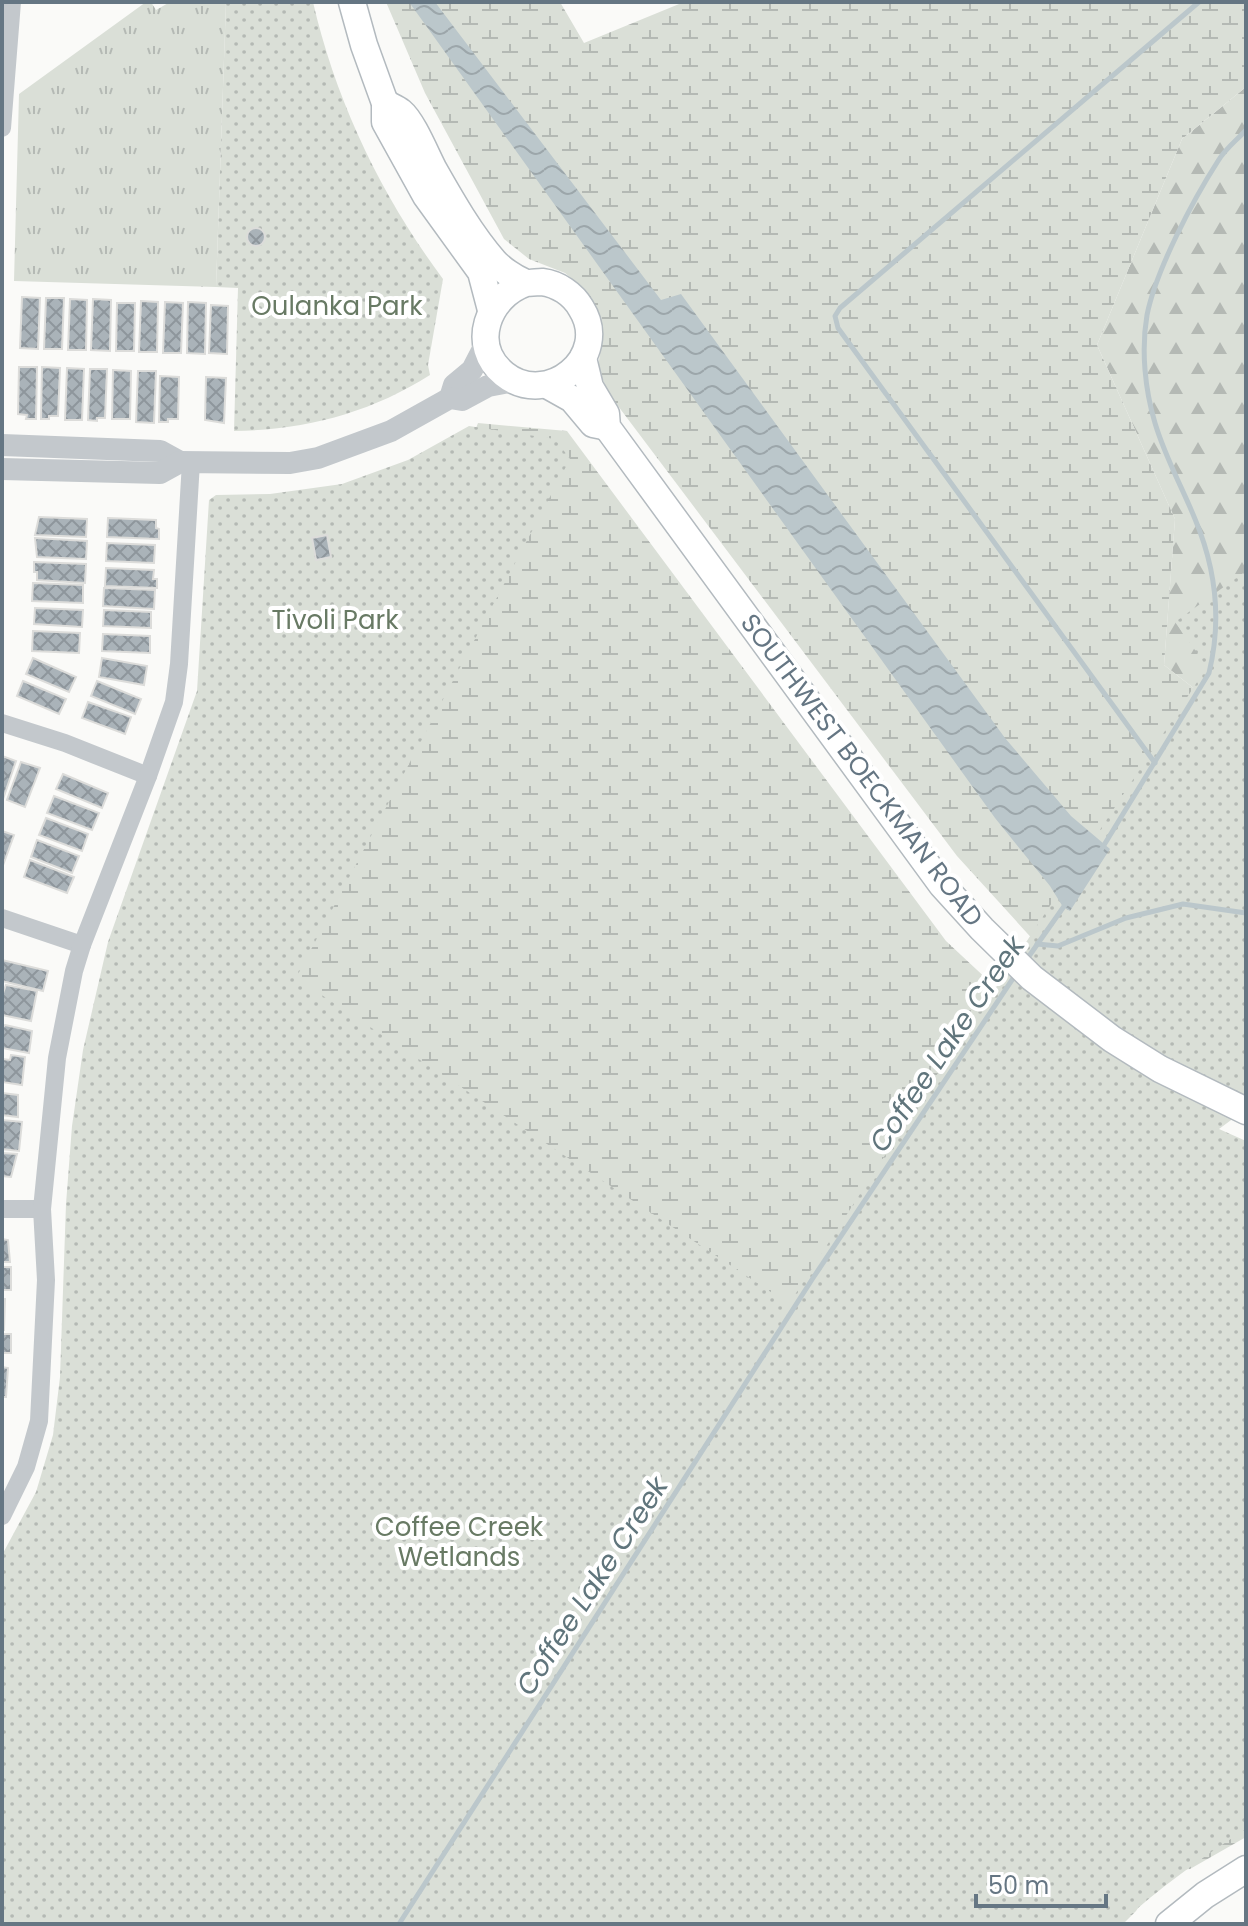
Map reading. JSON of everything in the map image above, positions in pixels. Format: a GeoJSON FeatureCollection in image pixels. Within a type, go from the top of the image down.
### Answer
{"type":"FeatureCollection","features":[{"type":"Feature","properties":{"kind":"main road","name":"SOUTHWEST BOECKMAN ROAD"},"geometry":{"type":"LineString","coordinates":[[352,2],[385,103],[385,122],[426,196],[481,272],[491,310],[486,326],[486,343]]}},
{"type":"Feature","properties":{"kind":"main road","name":"SOUTHWEST BOECKMAN ROAD"},"geometry":{"type":"LineString","coordinates":[[385,103],[402,113],[442,183],[495,262],[526,283],[544,282],[558,287],[581,307],[589,336],[583,358],[590,387],[606,414],[607,427],[942,885],[1032,978],[1112,1039],[1193,1086],[1246,1111]]}},
{"type":"Feature","properties":{"kind":"main road"},"geometry":{"type":"LineString","coordinates":[[491,310],[507,291],[526,283]]}},
{"type":"Feature","properties":{"kind":"main road"},"geometry":{"type":"LineString","coordinates":[[486,343],[493,362],[514,381]]}},
{"type":"Feature","properties":{"kind":"main road"},"geometry":{"type":"LineString","coordinates":[[547,385],[559,382],[572,373],[583,358]]}},
{"type":"Feature","properties":{"kind":"main road","name":"SOUTHWEST BOECKMAN ROAD"},"geometry":{"type":"LineString","coordinates":[[514,381],[527,385],[547,385],[572,399],[593,424],[607,427]]}},
{"type":"Feature","properties":{"kind":"main road"},"geometry":{"type":"LineString","coordinates":[[1169,1924],[1205,1895],[1246,1869]]}},
{"type":"Feature","properties":{"kind":"street"},"geometry":{"type":"LineString","coordinates":[[2,128],[12,2]]}},
{"type":"Feature","properties":{"kind":"street"},"geometry":{"type":"LineString","coordinates":[[450,398],[454,385],[472,370],[486,343]]}},
{"type":"Feature","properties":{"kind":"street"},"geometry":{"type":"LineString","coordinates":[[2,445],[160,451],[186,462],[290,463],[318,458],[391,431],[450,398],[462,400],[488,386],[514,381]]}},
{"type":"Feature","properties":{"kind":"street"},"geometry":{"type":"LineString","coordinates":[[2,469],[160,473],[186,462]]}},
{"type":"Feature","properties":{"kind":"street"},"geometry":{"type":"LineString","coordinates":[[2,1516],[26,1467],[39,1421],[46,1280],[42,1209],[57,1058],[74,971],[174,702],[186,462]]}},
{"type":"Feature","properties":{"kind":"street"},"geometry":{"type":"LineString","coordinates":[[2,723],[65,743],[148,776]]}},
{"type":"Feature","properties":{"kind":"street"},"geometry":{"type":"LineString","coordinates":[[2,918],[82,945]]}},
{"type":"Feature","properties":{"kind":"street"},"geometry":{"type":"LineString","coordinates":[[2,1209],[42,1209]]}},
{"type":"Feature","properties":{"kind":"green space"},"geometry":{"type":"Polygon","coordinates":[[[146,2],[151,2],[156,10],[170,2],[226,2],[216,287],[14,281],[19,94],[146,2]]]}},
{"type":"Feature","properties":{"kind":"green space","name":"Oulanka Park"},"geometry":{"type":"Polygon","coordinates":[[[226,2],[313,2],[334,76],[364,147],[400,215],[443,279],[428,365],[430,375],[384,400],[311,423],[234,431],[238,288],[216,287],[226,2]]]}},
{"type":"Feature","properties":{"kind":"green space"},"geometry":{"type":"Polygon","coordinates":[[[386,2],[560,2],[584,43],[684,2],[1246,2],[1246,87],[1182,139],[1097,345],[1175,519],[1164,665],[1246,729],[1037,944],[957,856],[609,394],[598,368],[602,338],[598,312],[584,289],[565,273],[529,259],[504,239],[425,93],[386,2]]]}},
{"type":"Feature","properties":{"kind":"green space"},"geometry":{"type":"Polygon","coordinates":[[[1246,87],[1246,729],[1164,665],[1175,519],[1097,345],[1182,139],[1246,87]]]}},
{"type":"Feature","properties":{"kind":"green space","name":"Coffee Creek Wetlands"},"geometry":{"type":"Polygon","coordinates":[[[478,423],[567,431],[946,941],[1083,1069],[1246,1167],[1246,1837],[1190,1869],[1161,1872],[1136,1911],[1123,1924],[2,1924],[2,1634],[478,423]]]}},
{"type":"Feature","properties":{"kind":"green space","name":"Coffee Creek Wetlands"},"geometry":{"type":"Polygon","coordinates":[[[469,426],[555,439],[570,459],[296,978],[789,1304],[989,994],[998,985],[1207,667],[1175,622],[1246,571],[1246,1109],[1219,1129],[1246,1141],[1246,1829],[1181,1874],[1120,1924],[2,1924],[2,1555],[36,1492],[53,1435],[60,1377],[72,1126],[83,1050],[108,942],[197,691],[209,500],[216,495],[270,494],[342,484],[408,460],[469,426]]]}},
{"type":"Feature","properties":{"kind":"water"},"geometry":{"type":"Polygon","coordinates":[[[409,2],[435,2],[661,300],[681,294],[1005,738],[1071,816],[1110,849],[1070,911],[1063,907],[1050,886],[995,818],[409,2]]]}},
{"type":"Feature","properties":{"kind":"building"},"geometry":{"type":"Polygon","coordinates":[[[256,228],[265,237],[256,246],[247,237],[256,228]]]}},
{"type":"Feature","properties":{"kind":"building"},"geometry":{"type":"Polygon","coordinates":[[[22,297],[40,298],[38,349],[20,348],[22,297]]]}},
{"type":"Feature","properties":{"kind":"building"},"geometry":{"type":"Polygon","coordinates":[[[46,298],[64,298],[62,349],[44,349],[46,298]]]}},
{"type":"Feature","properties":{"kind":"building"},"geometry":{"type":"Polygon","coordinates":[[[70,299],[87,300],[86,350],[68,350],[70,299]]]}},
{"type":"Feature","properties":{"kind":"building"},"geometry":{"type":"Polygon","coordinates":[[[93,299],[111,300],[110,351],[91,350],[93,299]]]}},
{"type":"Feature","properties":{"kind":"building"},"geometry":{"type":"Polygon","coordinates":[[[141,301],[158,302],[157,352],[139,352],[141,301]]]}},
{"type":"Feature","properties":{"kind":"building"},"geometry":{"type":"Polygon","coordinates":[[[165,302],[183,303],[181,353],[163,353],[165,302]]]}},
{"type":"Feature","properties":{"kind":"building"},"geometry":{"type":"Polygon","coordinates":[[[188,302],[206,303],[205,354],[187,353],[188,302]]]}},
{"type":"Feature","properties":{"kind":"building"},"geometry":{"type":"Polygon","coordinates":[[[117,303],[135,303],[134,351],[116,351],[117,303]]]}},
{"type":"Feature","properties":{"kind":"building"},"geometry":{"type":"Polygon","coordinates":[[[211,305],[228,306],[227,354],[209,353],[211,305]]]}},
{"type":"Feature","properties":{"kind":"building"},"geometry":{"type":"Polygon","coordinates":[[[19,367],[37,367],[36,419],[26,419],[27,415],[18,414],[19,367]]]}},
{"type":"Feature","properties":{"kind":"building"},"geometry":{"type":"Polygon","coordinates":[[[42,367],[60,368],[58,416],[49,416],[49,419],[41,419],[42,367]]]}},
{"type":"Feature","properties":{"kind":"building"},"geometry":{"type":"Polygon","coordinates":[[[67,368],[84,369],[82,420],[65,420],[67,368]]]}},
{"type":"Feature","properties":{"kind":"building"},"geometry":{"type":"Polygon","coordinates":[[[90,369],[107,369],[105,418],[97,418],[97,421],[88,420],[90,369]]]}},
{"type":"Feature","properties":{"kind":"building"},"geometry":{"type":"Polygon","coordinates":[[[113,370],[131,371],[130,419],[112,419],[113,370]]]}},
{"type":"Feature","properties":{"kind":"building"},"geometry":{"type":"Polygon","coordinates":[[[138,371],[156,371],[154,423],[136,422],[138,371]]]}},
{"type":"Feature","properties":{"kind":"building"},"geometry":{"type":"Polygon","coordinates":[[[160,376],[179,377],[178,419],[168,419],[168,422],[159,422],[160,376]]]}},
{"type":"Feature","properties":{"kind":"building"},"geometry":{"type":"Polygon","coordinates":[[[206,377],[226,378],[224,423],[205,420],[206,377]]]}},
{"type":"Feature","properties":{"kind":"building"},"geometry":{"type":"Polygon","coordinates":[[[39,517],[87,519],[86,537],[35,535],[39,517]]]}},
{"type":"Feature","properties":{"kind":"building"},"geometry":{"type":"Polygon","coordinates":[[[108,518],[156,520],[159,539],[107,537],[108,518]]]}},
{"type":"Feature","properties":{"kind":"building"},"geometry":{"type":"Polygon","coordinates":[[[327,535],[331,557],[316,560],[312,538],[327,535]]]}},
{"type":"Feature","properties":{"kind":"building"},"geometry":{"type":"Polygon","coordinates":[[[35,538],[87,541],[86,559],[37,557],[35,538]]]}},
{"type":"Feature","properties":{"kind":"building"},"geometry":{"type":"Polygon","coordinates":[[[107,543],[155,545],[154,563],[106,561],[107,543]]]}},
{"type":"Feature","properties":{"kind":"building"},"geometry":{"type":"Polygon","coordinates":[[[34,562],[86,564],[85,583],[37,580],[34,562]]]}},
{"type":"Feature","properties":{"kind":"building"},"geometry":{"type":"Polygon","coordinates":[[[106,568],[154,570],[153,579],[157,579],[157,588],[105,586],[106,568]]]}},
{"type":"Feature","properties":{"kind":"building"},"geometry":{"type":"Polygon","coordinates":[[[33,583],[83,585],[83,603],[32,601],[33,583]]]}},
{"type":"Feature","properties":{"kind":"building"},"geometry":{"type":"Polygon","coordinates":[[[104,588],[155,590],[154,609],[103,606],[104,588]]]}},
{"type":"Feature","properties":{"kind":"building"},"geometry":{"type":"Polygon","coordinates":[[[35,608],[83,610],[82,627],[34,624],[35,608]]]}},
{"type":"Feature","properties":{"kind":"building"},"geometry":{"type":"Polygon","coordinates":[[[104,610],[151,612],[151,628],[103,626],[104,610]]]}},
{"type":"Feature","properties":{"kind":"building"},"geometry":{"type":"Polygon","coordinates":[[[33,631],[80,633],[79,653],[32,651],[33,631]]]}},
{"type":"Feature","properties":{"kind":"building"},"geometry":{"type":"Polygon","coordinates":[[[103,634],[150,636],[150,653],[102,651],[103,634]]]}},
{"type":"Feature","properties":{"kind":"building"},"geometry":{"type":"Polygon","coordinates":[[[33,658],[76,677],[69,692],[26,674],[33,658]]]}},
{"type":"Feature","properties":{"kind":"building"},"geometry":{"type":"Polygon","coordinates":[[[102,658],[147,666],[144,685],[99,677],[102,658]]]}},
{"type":"Feature","properties":{"kind":"building"},"geometry":{"type":"Polygon","coordinates":[[[23,681],[66,699],[59,714],[17,696],[23,681]]]}},
{"type":"Feature","properties":{"kind":"building"},"geometry":{"type":"Polygon","coordinates":[[[97,681],[141,699],[135,714],[91,696],[97,681]]]}},
{"type":"Feature","properties":{"kind":"building"},"geometry":{"type":"Polygon","coordinates":[[[88,702],[131,717],[125,734],[82,718],[88,702]]]}},
{"type":"Feature","properties":{"kind":"building"},"geometry":{"type":"Polygon","coordinates":[[[2,756],[16,761],[2,802],[2,756]]]}},
{"type":"Feature","properties":{"kind":"building"},"geometry":{"type":"Polygon","coordinates":[[[21,762],[40,768],[25,807],[7,800],[21,762]]]}},
{"type":"Feature","properties":{"kind":"building"},"geometry":{"type":"Polygon","coordinates":[[[63,774],[108,793],[102,808],[56,789],[63,774]]]}},
{"type":"Feature","properties":{"kind":"building"},"geometry":{"type":"Polygon","coordinates":[[[54,796],[99,813],[92,830],[47,813],[54,796]]]}},
{"type":"Feature","properties":{"kind":"building"},"geometry":{"type":"Polygon","coordinates":[[[46,818],[88,834],[82,851],[39,835],[46,818]]]}},
{"type":"Feature","properties":{"kind":"building"},"geometry":{"type":"Polygon","coordinates":[[[2,831],[14,835],[2,868],[2,831]]]}},
{"type":"Feature","properties":{"kind":"building"},"geometry":{"type":"Polygon","coordinates":[[[37,840],[79,856],[72,873],[31,857],[37,840]]]}},
{"type":"Feature","properties":{"kind":"building"},"geometry":{"type":"Polygon","coordinates":[[[30,860],[74,877],[67,893],[24,877],[30,860]]]}},
{"type":"Feature","properties":{"kind":"building"},"geometry":{"type":"Polygon","coordinates":[[[2,960],[48,971],[43,991],[2,981],[2,960]]]}},
{"type":"Feature","properties":{"kind":"building"},"geometry":{"type":"Polygon","coordinates":[[[6,985],[37,991],[31,1021],[2,1015],[2,996],[6,985]]]}},
{"type":"Feature","properties":{"kind":"building"},"geometry":{"type":"Polygon","coordinates":[[[5,1025],[32,1031],[29,1053],[2,1048],[2,1029],[5,1025]]]}},
{"type":"Feature","properties":{"kind":"building"},"geometry":{"type":"Polygon","coordinates":[[[11,1055],[25,1057],[22,1085],[2,1082],[2,1059],[10,1060],[11,1055]]]}},
{"type":"Feature","properties":{"kind":"building"},"geometry":{"type":"Polygon","coordinates":[[[2,1093],[18,1095],[18,1117],[2,1115],[2,1093]]]}},
{"type":"Feature","properties":{"kind":"building"},"geometry":{"type":"Polygon","coordinates":[[[2,1120],[22,1122],[19,1151],[2,1149],[2,1120]]]}},
{"type":"Feature","properties":{"kind":"building"},"geometry":{"type":"Polygon","coordinates":[[[2,1153],[17,1154],[11,1177],[2,1176],[2,1153]]]}},
{"type":"Feature","properties":{"kind":"building"},"geometry":{"type":"Polygon","coordinates":[[[2,1239],[8,1240],[10,1262],[2,1262],[2,1239]]]}},
{"type":"Feature","properties":{"kind":"building"},"geometry":{"type":"Polygon","coordinates":[[[2,1267],[11,1267],[11,1290],[2,1290],[2,1267]]]}},
{"type":"Feature","properties":{"kind":"building"},"geometry":{"type":"Polygon","coordinates":[[[2,1299],[5,1299],[4,1330],[2,1330],[2,1299]]]}},
{"type":"Feature","properties":{"kind":"building"},"geometry":{"type":"Polygon","coordinates":[[[2,1334],[11,1334],[11,1353],[2,1353],[2,1334]]]}},
{"type":"Feature","properties":{"kind":"building"},"geometry":{"type":"Polygon","coordinates":[[[2,1367],[8,1368],[6,1397],[2,1397],[2,1367]]]}},
{"type":"Feature","properties":{"kind":"waterway"},"geometry":{"type":"LineString","coordinates":[[1155,763],[838,328],[835,316],[840,308],[1199,2]]}},
{"type":"Feature","properties":{"kind":"waterway","name":"Coffee Lake Creek"},"geometry":{"type":"LineString","coordinates":[[1101,850],[1209,673],[1216,614],[1212,576],[1202,538],[1155,423],[1146,384],[1144,342],[1147,315],[1158,277],[1176,236],[1221,157],[1246,130]]}},
{"type":"Feature","properties":{"kind":"waterway","name":"Coffee Lake Creek"},"geometry":{"type":"LineString","coordinates":[[1027,959],[1067,902]]}},
{"type":"Feature","properties":{"kind":"waterway"},"geometry":{"type":"LineString","coordinates":[[1037,944],[1058,946],[1126,918],[1183,904],[1246,913]]}},
{"type":"Feature","properties":{"kind":"waterway","name":"Coffee Lake Creek"},"geometry":{"type":"LineString","coordinates":[[399,1924],[813,1278],[1016,974]]}},
{"type":"Feature","properties":{"kind":"park label","name":"Tivoli Park"},"geometry":{"type":"Point","coordinates":[335,620]}}]}
